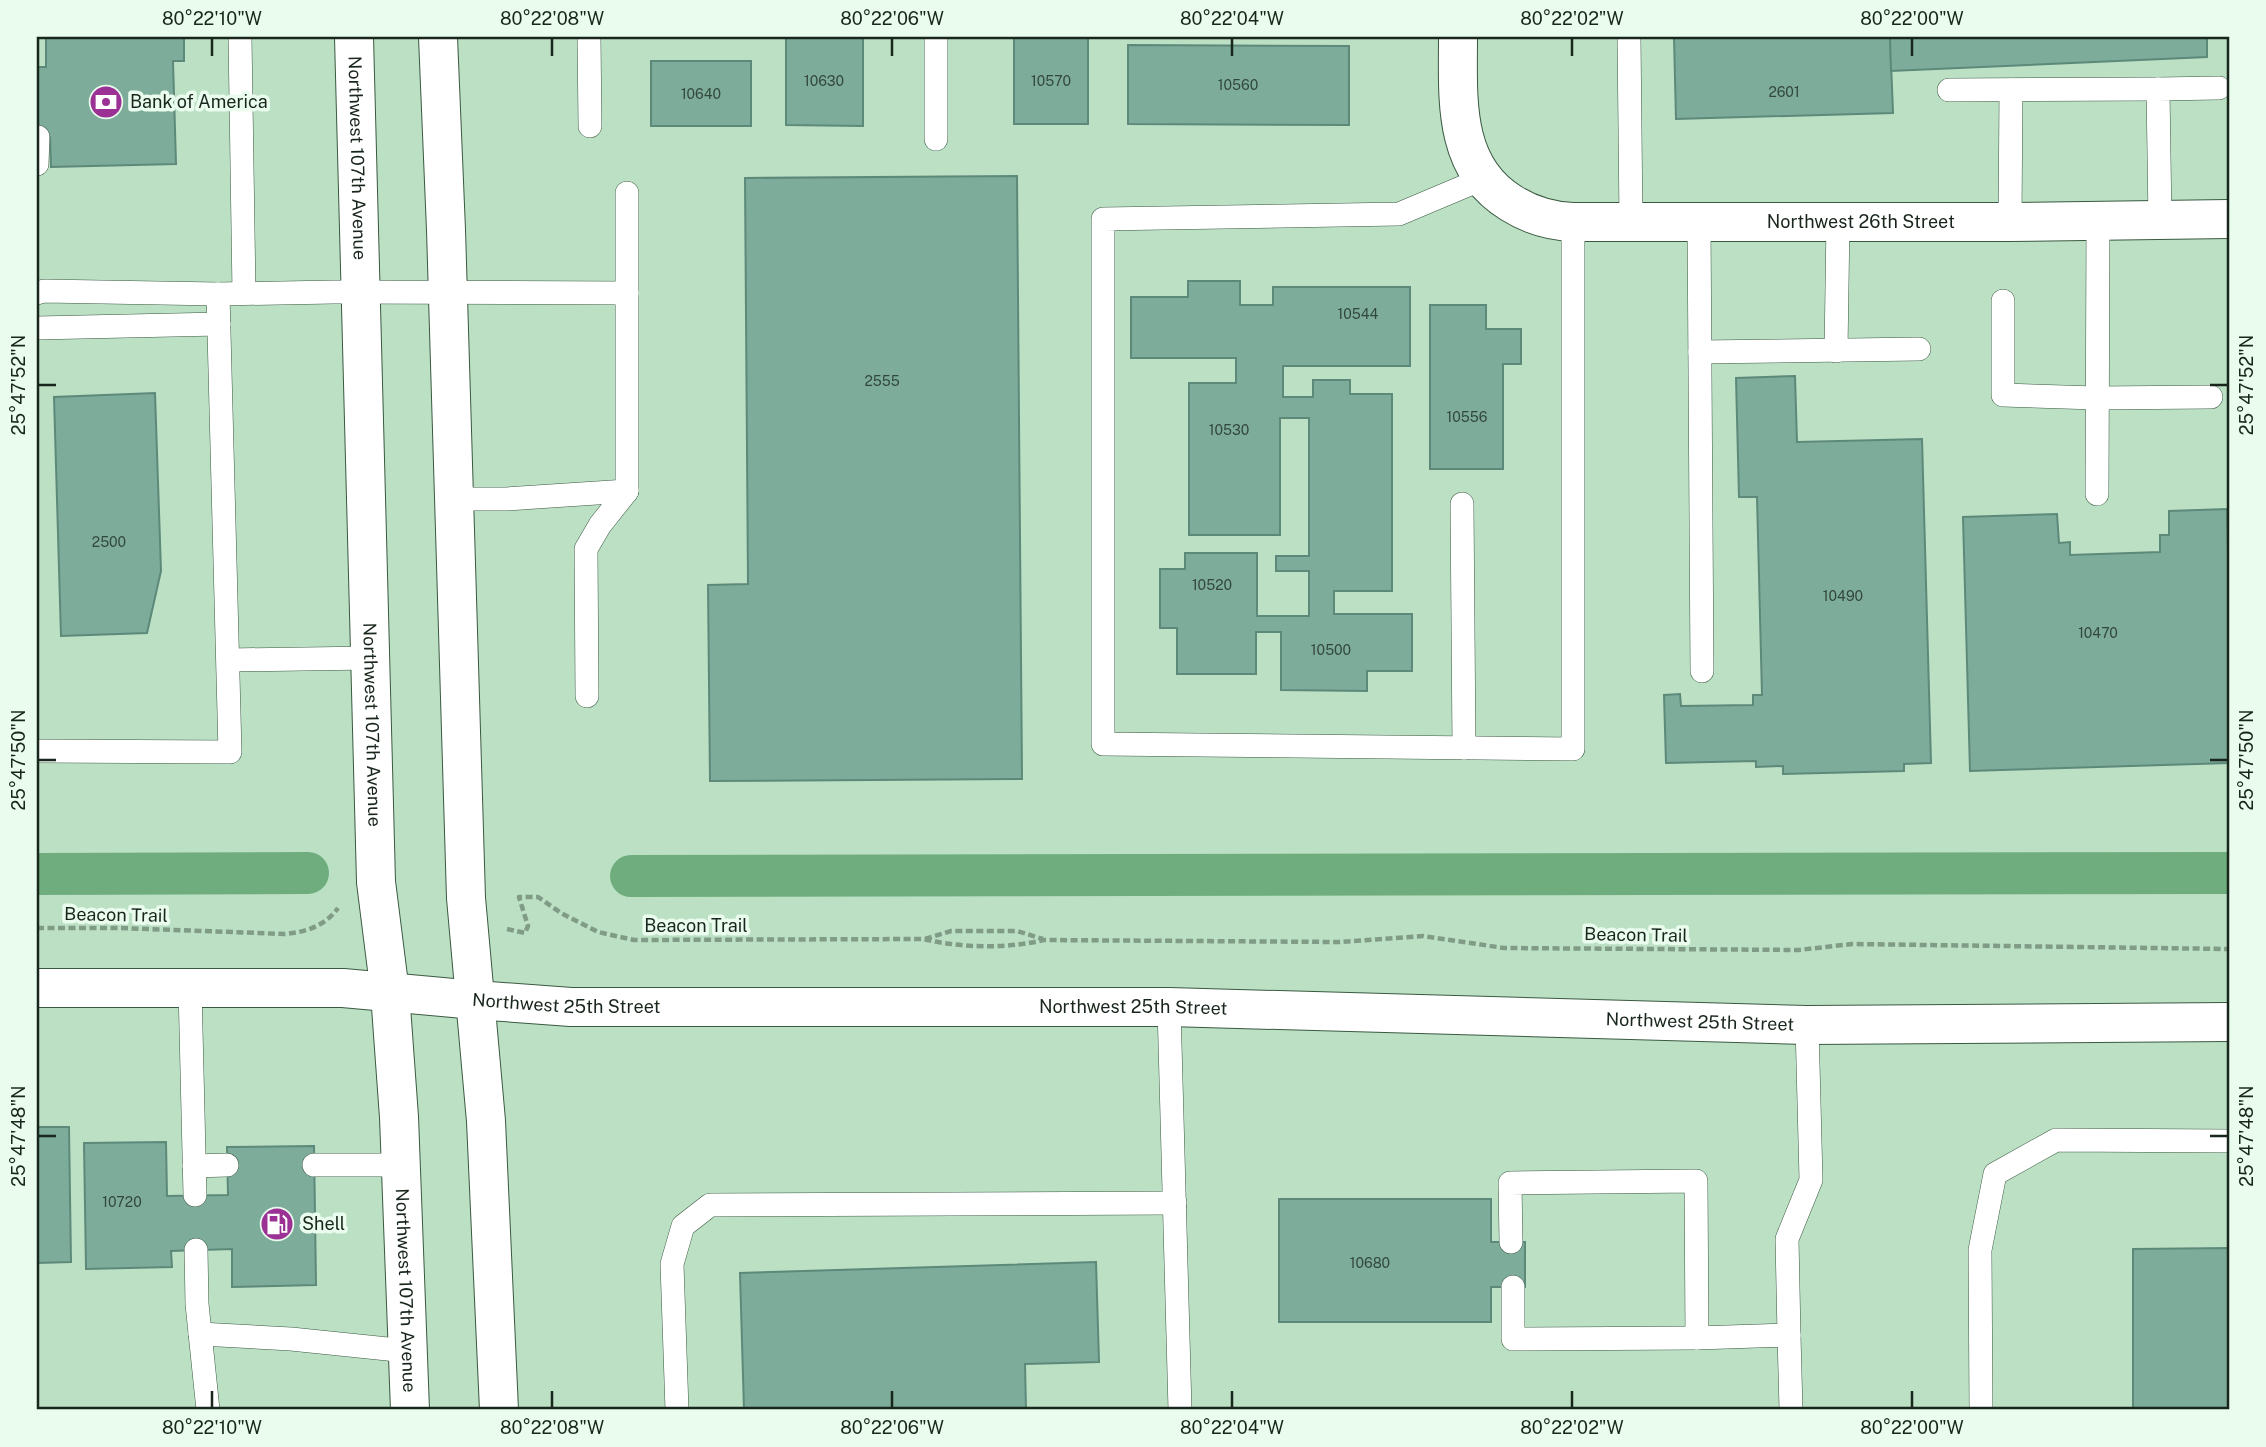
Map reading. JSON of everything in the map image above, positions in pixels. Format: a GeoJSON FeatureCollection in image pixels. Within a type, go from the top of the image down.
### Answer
{"type":"FeatureCollection","features":[{"type":"Feature","properties":{"kind":"main road","name":"Northwest 107th Avenue"},"geometry":{"type":"LineString","coordinates":[[354,37],[376,882],[390,993],[399,1117],[410,1410]]}},
{"type":"Feature","properties":{"kind":"main road"},"geometry":{"type":"LineString","coordinates":[[438,37],[455,499],[463,833],[467,922],[486,1121],[499,1410]]}},
{"type":"Feature","properties":{"kind":"main road"},"geometry":{"type":"LineString","coordinates":[[1458,37],[1461,120],[1465,142],[1472,162],[1491,187]]}},
{"type":"Feature","properties":{"kind":"main road","name":"Northwest 26th Street"},"geometry":{"type":"LineString","coordinates":[[1491,187],[1534,214],[1547,219],[1573,222],[2229,219]]}},
{"type":"Feature","properties":{"kind":"main road","name":"Northwest 25th Street"},"geometry":{"type":"LineString","coordinates":[[37,988],[343,988],[571,1007],[1169,1007],[1807,1026],[2229,1023]]}},
{"type":"Feature","properties":{"kind":"lane"},"geometry":{"type":"LineString","coordinates":[[240,37],[244,293]]}},
{"type":"Feature","properties":{"kind":"lane"},"geometry":{"type":"LineString","coordinates":[[589,37],[590,126]]}},
{"type":"Feature","properties":{"kind":"lane"},"geometry":{"type":"LineString","coordinates":[[936,37],[936,139]]}},
{"type":"Feature","properties":{"kind":"lane"},"geometry":{"type":"LineString","coordinates":[[1629,37],[1631,222]]}},
{"type":"Feature","properties":{"kind":"lane"},"geometry":{"type":"LineString","coordinates":[[1949,90],[2219,88]]}},
{"type":"Feature","properties":{"kind":"lane"},"geometry":{"type":"LineString","coordinates":[[2158,89],[2160,221]]}},
{"type":"Feature","properties":{"kind":"lane"},"geometry":{"type":"LineString","coordinates":[[2010,222],[2011,90]]}},
{"type":"Feature","properties":{"kind":"lane"},"geometry":{"type":"LineString","coordinates":[[37,164],[38,137]]}},
{"type":"Feature","properties":{"kind":"lane"},"geometry":{"type":"LineString","coordinates":[[1491,187],[1399,214],[1103,219],[1103,744],[1573,749],[1573,222]]}},
{"type":"Feature","properties":{"kind":"lane"},"geometry":{"type":"LineString","coordinates":[[587,696],[586,549],[600,525],[627,491],[627,193]]}},
{"type":"Feature","properties":{"kind":"lane"},"geometry":{"type":"LineString","coordinates":[[2096,494],[2098,221]]}},
{"type":"Feature","properties":{"kind":"lane"},"geometry":{"type":"LineString","coordinates":[[1699,222],[1702,671]]}},
{"type":"Feature","properties":{"kind":"lane"},"geometry":{"type":"LineString","coordinates":[[1836,351],[1838,222]]}},
{"type":"Feature","properties":{"kind":"lane"},"geometry":{"type":"LineString","coordinates":[[37,293],[44,290],[218,294],[627,293]]}},
{"type":"Feature","properties":{"kind":"lane"},"geometry":{"type":"LineString","coordinates":[[37,751],[230,752],[218,294]]}},
{"type":"Feature","properties":{"kind":"lane"},"geometry":{"type":"LineString","coordinates":[[2004,301],[2004,395],[2096,398],[2211,397]]}},
{"type":"Feature","properties":{"kind":"lane"},"geometry":{"type":"LineString","coordinates":[[37,328],[219,324]]}},
{"type":"Feature","properties":{"kind":"lane"},"geometry":{"type":"LineString","coordinates":[[1700,352],[1919,349]]}},
{"type":"Feature","properties":{"kind":"lane"},"geometry":{"type":"LineString","coordinates":[[455,499],[506,499],[627,491]]}},
{"type":"Feature","properties":{"kind":"lane"},"geometry":{"type":"LineString","coordinates":[[1462,504],[1464,748]]}},
{"type":"Feature","properties":{"kind":"lane"},"geometry":{"type":"LineString","coordinates":[[229,660],[370,658]]}},
{"type":"Feature","properties":{"kind":"lane"},"geometry":{"type":"LineString","coordinates":[[190,988],[195,1195]]}},
{"type":"Feature","properties":{"kind":"lane"},"geometry":{"type":"LineString","coordinates":[[1169,1007],[1181,1410]]}},
{"type":"Feature","properties":{"kind":"lane"},"geometry":{"type":"LineString","coordinates":[[1791,1410],[1787,1239],[1811,1180],[1807,1026]]}},
{"type":"Feature","properties":{"kind":"lane"},"geometry":{"type":"LineString","coordinates":[[1981,1410],[1980,1250],[1995,1174],[2056,1140],[2229,1141]]}},
{"type":"Feature","properties":{"kind":"lane"},"geometry":{"type":"LineString","coordinates":[[314,1165],[401,1165]]}},
{"type":"Feature","properties":{"kind":"lane"},"geometry":{"type":"LineString","coordinates":[[194,1166],[227,1166]]}},
{"type":"Feature","properties":{"kind":"lane"},"geometry":{"type":"LineString","coordinates":[[1511,1242],[1510,1183],[1696,1181],[1698,1338]]}},
{"type":"Feature","properties":{"kind":"lane"},"geometry":{"type":"LineString","coordinates":[[677,1410],[672,1264],[683,1226],[710,1205],[1175,1203]]}},
{"type":"Feature","properties":{"kind":"lane"},"geometry":{"type":"LineString","coordinates":[[195,1250],[208,1410]]}},
{"type":"Feature","properties":{"kind":"lane"},"geometry":{"type":"LineString","coordinates":[[1513,1287],[1513,1339],[1789,1335]]}},
{"type":"Feature","properties":{"kind":"lane"},"geometry":{"type":"LineString","coordinates":[[200,1335],[291,1339],[407,1351]]}},
{"type":"Feature","properties":{"kind":"path","name":"Beacon Trail"},"geometry":{"type":"LineString","coordinates":[[525,933],[528,926],[519,897],[538,897],[561,913],[598,932],[634,940],[923,939],[947,944],[1021,945],[1044,940],[1340,942],[1423,936],[1504,948],[1799,950],[1852,944],[2229,949]]}},
{"type":"Feature","properties":{"kind":"path","name":"Beacon Trail"},"geometry":{"type":"LineString","coordinates":[[37,928],[285,934],[303,932],[318,925],[331,917],[342,900]]}},
{"type":"Feature","properties":{"kind":"path","name":"Beacon Trail"},"geometry":{"type":"LineString","coordinates":[[923,939],[951,931],[1017,931],[1044,940]]}},
{"type":"Feature","properties":{"kind":"building","name":"Bank of America"},"geometry":{"type":"Polygon","coordinates":[[[46,37],[184,37],[184,61],[173,61],[176,164],[51,167],[50,137],[37,137],[37,67],[46,67],[46,37]]]}},
{"type":"Feature","properties":{"kind":"building"},"geometry":{"type":"Polygon","coordinates":[[[786,37],[863,37],[863,126],[786,125],[786,37]]]}},
{"type":"Feature","properties":{"kind":"building"},"geometry":{"type":"Polygon","coordinates":[[[1014,37],[1088,37],[1088,124],[1014,124],[1014,37]]]}},
{"type":"Feature","properties":{"kind":"building"},"geometry":{"type":"Polygon","coordinates":[[[1674,37],[1890,37],[1893,113],[1676,119],[1674,37]]]}},
{"type":"Feature","properties":{"kind":"building"},"geometry":{"type":"Polygon","coordinates":[[[1890,37],[2207,37],[2207,57],[1891,71],[1890,37]]]}},
{"type":"Feature","properties":{"kind":"building"},"geometry":{"type":"Polygon","coordinates":[[[1128,45],[1349,46],[1349,125],[1128,124],[1128,45]]]}},
{"type":"Feature","properties":{"kind":"building"},"geometry":{"type":"Polygon","coordinates":[[[651,61],[751,61],[751,126],[651,126],[651,61]]]}},
{"type":"Feature","properties":{"kind":"building"},"geometry":{"type":"Polygon","coordinates":[[[1017,176],[1022,779],[710,781],[708,585],[748,584],[745,178],[1017,176]]]}},
{"type":"Feature","properties":{"kind":"building"},"geometry":{"type":"Polygon","coordinates":[[[1188,281],[1240,281],[1240,305],[1273,305],[1273,287],[1410,287],[1410,366],[1283,366],[1283,397],[1313,397],[1313,380],[1350,380],[1350,394],[1392,394],[1392,591],[1334,591],[1334,614],[1412,614],[1412,671],[1367,671],[1367,691],[1281,690],[1281,632],[1256,632],[1256,674],[1177,674],[1177,628],[1160,628],[1160,569],[1185,569],[1185,553],[1257,553],[1257,616],[1309,616],[1309,571],[1276,571],[1276,556],[1309,556],[1309,418],[1280,418],[1280,535],[1189,535],[1189,383],[1236,383],[1236,358],[1131,358],[1131,297],[1188,297],[1188,281]]]}},
{"type":"Feature","properties":{"kind":"building"},"geometry":{"type":"Polygon","coordinates":[[[1430,305],[1486,305],[1486,329],[1521,329],[1521,364],[1503,364],[1503,469],[1430,469],[1430,305]]]}},
{"type":"Feature","properties":{"kind":"building"},"geometry":{"type":"Polygon","coordinates":[[[1795,376],[1797,442],[1922,439],[1931,763],[1904,764],[1904,771],[1783,774],[1783,766],[1756,767],[1756,761],[1666,763],[1664,695],[1680,694],[1681,706],[1753,705],[1753,695],[1762,695],[1757,497],[1739,497],[1736,378],[1795,376]]]}},
{"type":"Feature","properties":{"kind":"building"},"geometry":{"type":"Polygon","coordinates":[[[155,393],[161,571],[147,633],[61,636],[54,397],[155,393]]]}},
{"type":"Feature","properties":{"kind":"building"},"geometry":{"type":"Polygon","coordinates":[[[2227,509],[2229,763],[1970,771],[1963,517],[2057,514],[2059,543],[2070,542],[2070,555],[2160,552],[2160,535],[2169,535],[2169,511],[2227,509]]]}},
{"type":"Feature","properties":{"kind":"building"},"geometry":{"type":"Polygon","coordinates":[[[37,1127],[69,1127],[71,1262],[37,1263],[37,1127]]]}},
{"type":"Feature","properties":{"kind":"building"},"geometry":{"type":"Polygon","coordinates":[[[166,1142],[167,1196],[228,1195],[227,1147],[314,1146],[316,1285],[232,1287],[232,1249],[171,1251],[172,1267],[86,1269],[84,1143],[166,1142]]]}},
{"type":"Feature","properties":{"kind":"building"},"geometry":{"type":"Polygon","coordinates":[[[1279,1199],[1491,1199],[1491,1242],[1525,1242],[1525,1287],[1491,1287],[1491,1322],[1279,1322],[1279,1199]]]}},
{"type":"Feature","properties":{"kind":"building"},"geometry":{"type":"Polygon","coordinates":[[[2229,1248],[2229,1410],[2133,1410],[2133,1249],[2229,1248]]]}},
{"type":"Feature","properties":{"kind":"building"},"geometry":{"type":"Polygon","coordinates":[[[1096,1262],[1099,1362],[1025,1364],[1026,1410],[744,1410],[740,1273],[1096,1262]]]}},
{"type":"Feature","properties":{"kind":"waterway"},"geometry":{"type":"LineString","coordinates":[[37,874],[308,873]]}},
{"type":"Feature","properties":{"kind":"waterway"},"geometry":{"type":"LineString","coordinates":[[631,876],[2229,873]]}},
{"type":"Feature","properties":{"kind":"place","name":"Bank of America"},"geometry":{"type":"Point","coordinates":[106,102]}},
{"type":"Feature","properties":{"kind":"place","name":"Shell"},"geometry":{"type":"Point","coordinates":[277,1224]}}]}
